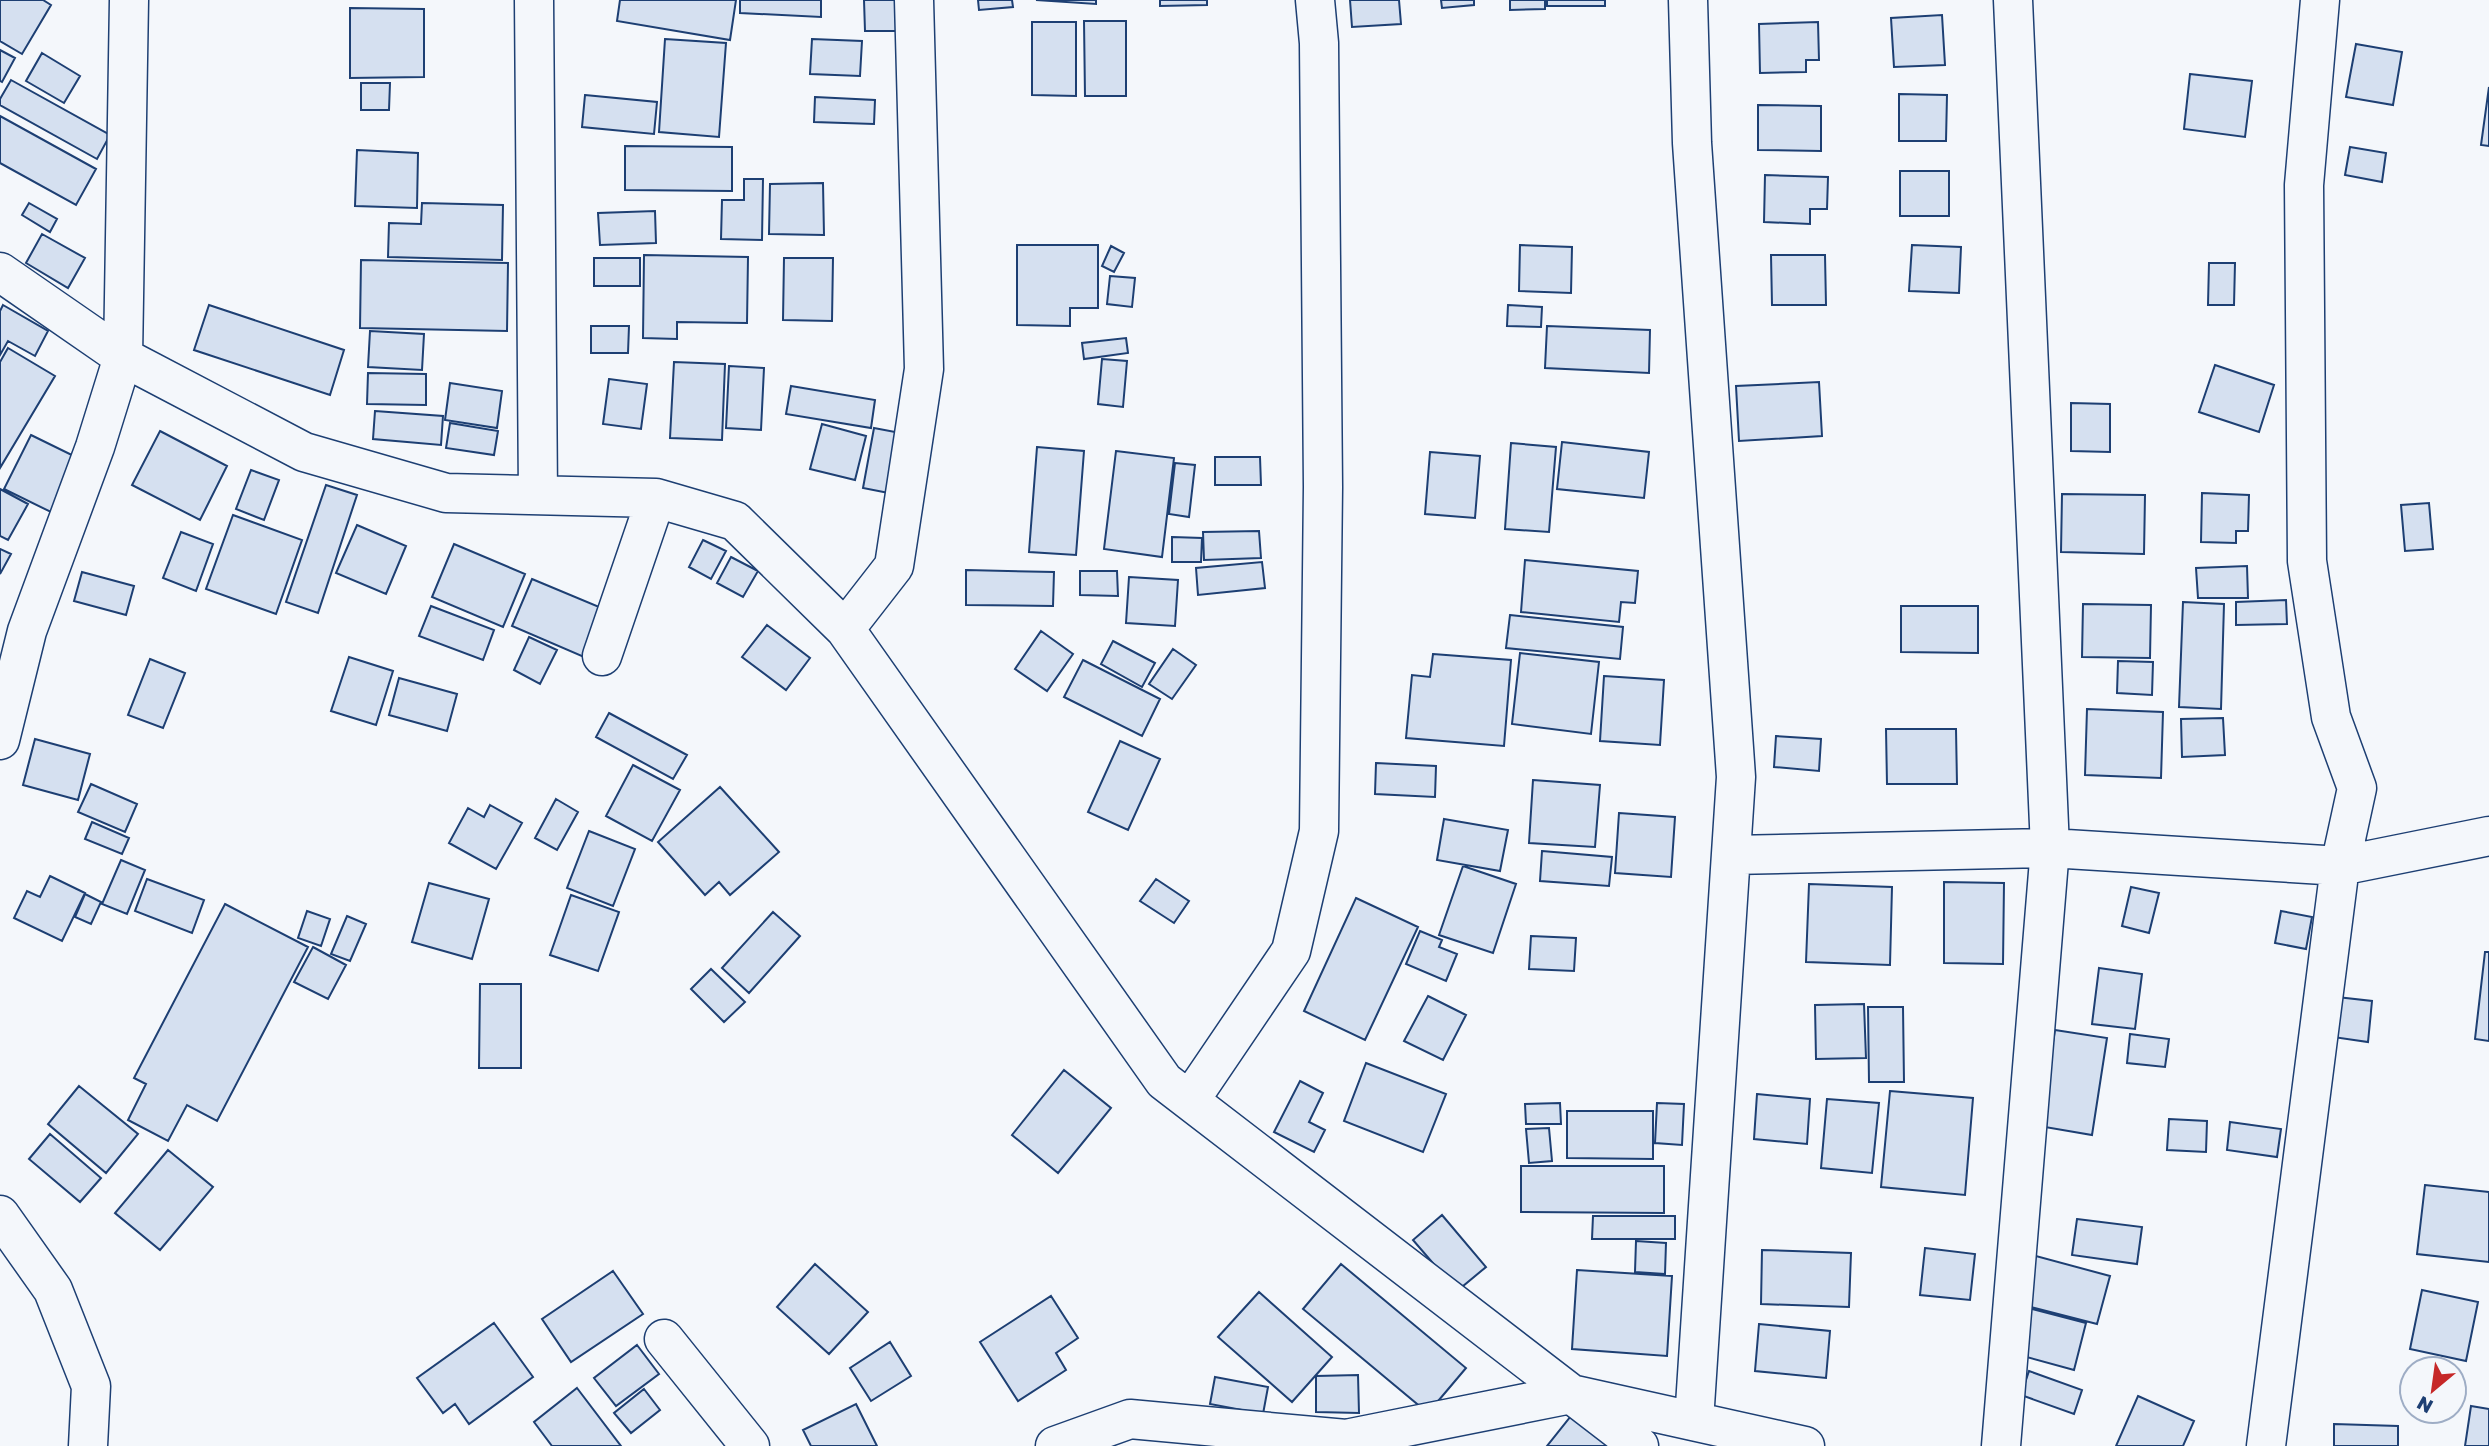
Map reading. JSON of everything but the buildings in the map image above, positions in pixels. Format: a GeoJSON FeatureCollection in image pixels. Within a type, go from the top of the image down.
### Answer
{"type":"FeatureCollection","features":[{"type":"Feature","properties":{"kind":"street"},"geometry":{"type":"LineString","coordinates":[[0,740],[13,627],[95,447],[123,357],[129,0]]}},
{"type":"Feature","properties":{"kind":"street"},"geometry":{"type":"LineString","coordinates":[[534,0],[538,495]]}},
{"type":"Feature","properties":{"kind":"street"},"geometry":{"type":"LineString","coordinates":[[845,629],[894,566],[924,369],[914,0]]}},
{"type":"Feature","properties":{"kind":"street"},"geometry":{"type":"LineString","coordinates":[[1190,1100],[1291,951],[1319,831],[1323,487],[1319,43],[1315,0]]}},
{"type":"Feature","properties":{"kind":"street"},"geometry":{"type":"LineString","coordinates":[[1688,0],[1692,143],[1736,776],[1695,1422]]}},
{"type":"Feature","properties":{"kind":"street"},"geometry":{"type":"LineString","coordinates":[[2001,1446],[2050,848],[2013,0]]}},
{"type":"Feature","properties":{"kind":"street"},"geometry":{"type":"LineString","coordinates":[[2266,1446],[2340,866],[2357,788],[2330,717],[2307,561],[2304,185],[2320,0]]}},
{"type":"Feature","properties":{"kind":"street"},"geometry":{"type":"LineString","coordinates":[[0,272],[123,357],[304,452],[446,493],[656,498],[735,521],[845,629],[1164,1081],[1639,1446]]}},
{"type":"Feature","properties":{"kind":"street"},"geometry":{"type":"LineString","coordinates":[[603,656],[656,498]]}},
{"type":"Feature","properties":{"kind":"street"},"geometry":{"type":"LineString","coordinates":[[1731,855],[2050,848],[2340,866],[2489,836]]}},
{"type":"Feature","properties":{"kind":"street"},"geometry":{"type":"LineString","coordinates":[[0,1215],[53,1290],[91,1386],[88,1446]]}},
{"type":"Feature","properties":{"kind":"street"},"geometry":{"type":"LineString","coordinates":[[664,1339],[750,1446]]}},
{"type":"Feature","properties":{"kind":"street"},"geometry":{"type":"LineString","coordinates":[[1055,1446],[1130,1419],[1346,1439],[1572,1394],[1805,1446]]}}]}
